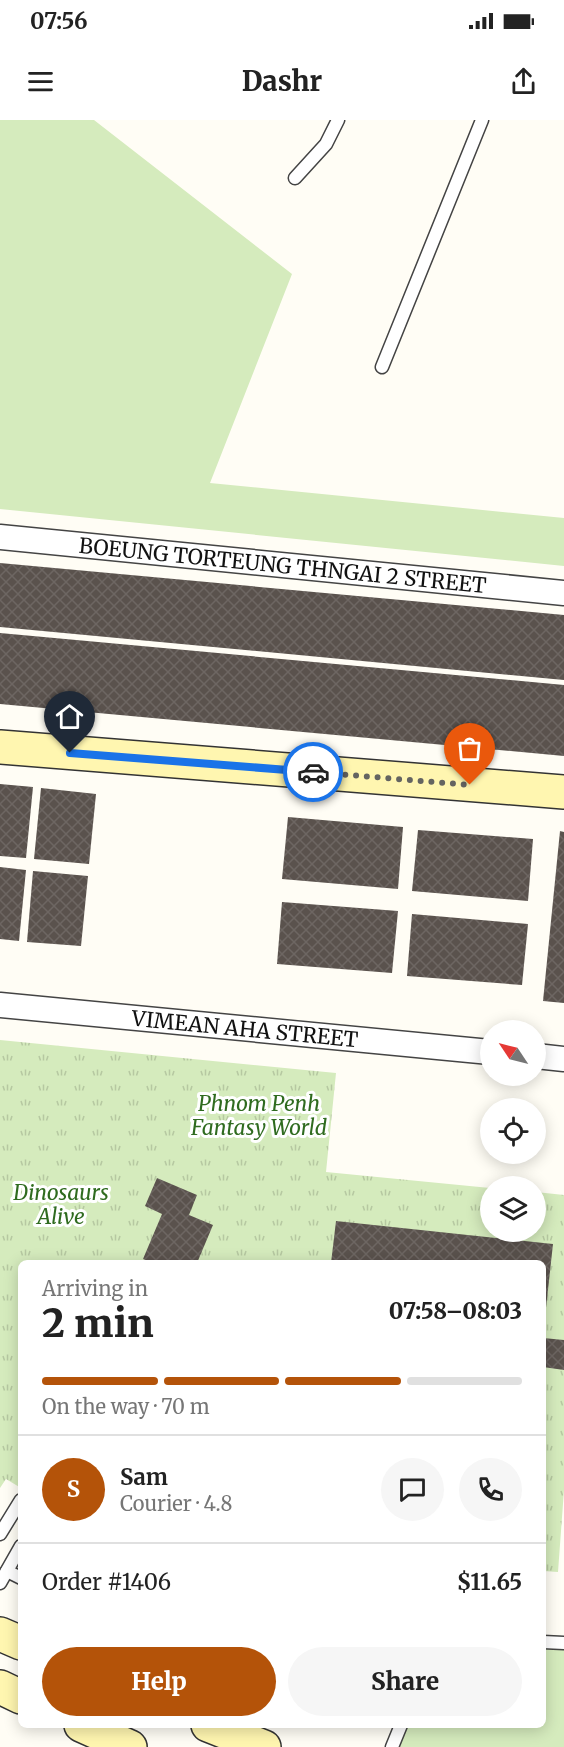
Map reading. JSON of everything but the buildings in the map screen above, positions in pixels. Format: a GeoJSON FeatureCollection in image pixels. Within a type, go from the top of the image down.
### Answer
{"type":"FeatureCollection","features":[{"type":"Feature","properties":{"kind":"street","name":"BOEUNG TORTEUNG THNGAI 2 STREET"},"geometry":{"type":"LineString","coordinates":[[0,537],[564,593]]}},
{"type":"Feature","properties":{"kind":"street"},"geometry":{"type":"LineString","coordinates":[[0,747],[564,792]]}},
{"type":"Feature","properties":{"kind":"street","name":"VIMEAN AHA STREET"},"geometry":{"type":"LineString","coordinates":[[0,1005],[480,1051]]}},
{"type":"Feature","properties":{"kind":"street"},"geometry":{"type":"LineString","coordinates":[[546,1057],[564,1059]]}},
{"type":"Feature","properties":{"kind":"street"},"geometry":{"type":"LineString","coordinates":[[0,1634],[18,1642]]}},
{"type":"Feature","properties":{"kind":"street"},"geometry":{"type":"LineString","coordinates":[[0,1687],[18,1696]]}},
{"type":"Feature","properties":{"kind":"street"},"geometry":{"type":"LineString","coordinates":[[88,1728],[130,1747]]}},
{"type":"Feature","properties":{"kind":"street"},"geometry":{"type":"LineString","coordinates":[[216,1728],[264,1747]]}},
{"type":"Feature","properties":{"kind":"lane"},"geometry":{"type":"LineString","coordinates":[[295,178],[326,144],[338,120]]}},
{"type":"Feature","properties":{"kind":"lane"},"geometry":{"type":"LineString","coordinates":[[382,367],[482,120]]}},
{"type":"Feature","properties":{"kind":"lane"},"geometry":{"type":"LineString","coordinates":[[0,1534],[18,1505]]}},
{"type":"Feature","properties":{"kind":"lane"},"geometry":{"type":"LineString","coordinates":[[0,1583],[18,1551]]}},
{"type":"Feature","properties":{"kind":"lane"},"geometry":{"type":"LineString","coordinates":[[7,1571],[18,1576]]}},
{"type":"Feature","properties":{"kind":"lane"},"geometry":{"type":"LineString","coordinates":[[546,1642],[564,1643]]}},
{"type":"Feature","properties":{"kind":"lane"},"geometry":{"type":"LineString","coordinates":[[393,1747],[400,1728]]}},
{"type":"Feature","properties":{"kind":"green space"},"geometry":{"type":"Polygon","coordinates":[[[0,120],[94,120],[292,274],[210,483],[564,518],[564,566],[0,509],[0,120]]]}},
{"type":"Feature","properties":{"kind":"green space","name":"Dinosaurs Alive"},"geometry":{"type":"Polygon","coordinates":[[[0,1040],[336,1073],[326,1172],[480,1187],[480,1242],[546,1242],[546,1193],[564,1195],[564,1490],[558,1572],[546,1571],[546,1260],[18,1260],[18,1486],[6,1479],[0,1488],[0,1040]]]}},
{"type":"Feature","properties":{"kind":"green space"},"geometry":{"type":"Polygon","coordinates":[[[546,1642],[564,1643],[564,1747],[393,1747],[400,1728],[546,1728],[546,1642]]]}},
{"type":"Feature","properties":{"kind":"way so far"},"geometry":{"type":"LineString","coordinates":[[313,772],[470,785]]}},
{"type":"Feature","properties":{"kind":"route"},"geometry":{"type":"LineString","coordinates":[[70,753],[313,772]]}},
{"type":"Feature","properties":{"kind":"park label","name":"Phnom Penh Fantasy World"},"geometry":{"type":"Point","coordinates":[259,1115]}}]}
